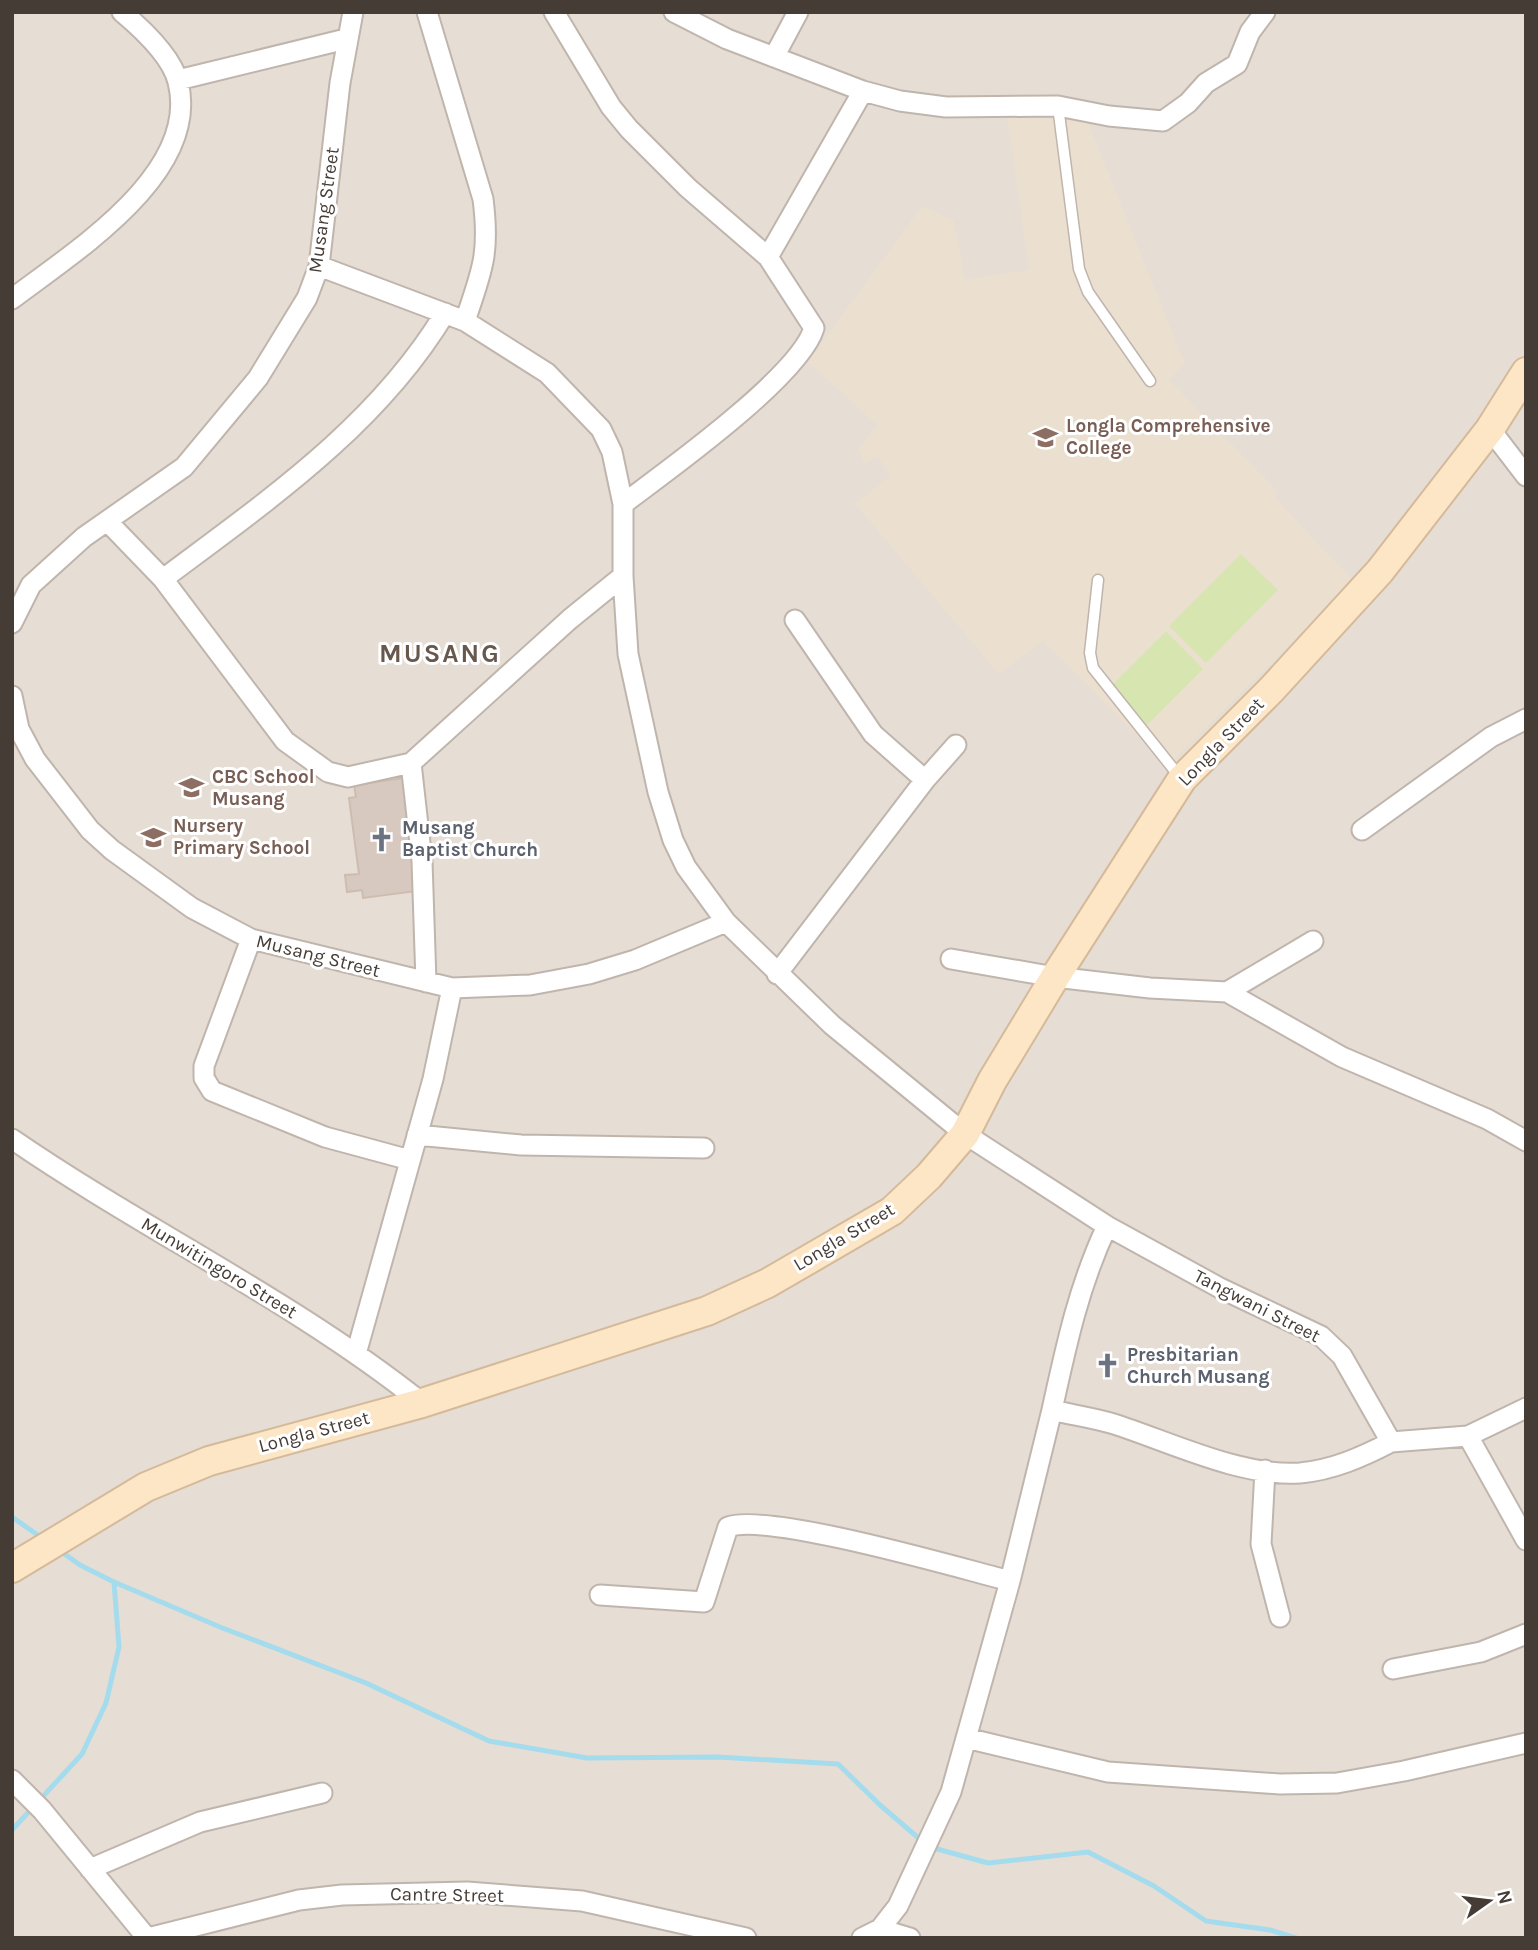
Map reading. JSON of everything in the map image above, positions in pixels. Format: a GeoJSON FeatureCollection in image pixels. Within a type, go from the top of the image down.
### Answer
{"type":"FeatureCollection","features":[{"type":"Feature","properties":{"kind":"main road","name":"Longla Street"},"geometry":{"type":"LineString","coordinates":[[21,1563],[146,1487],[209,1461],[422,1403],[707,1311],[768,1283],[892,1211],[929,1176],[965,1134],[1055,977],[1182,779],[1271,690],[1380,571],[1490,429],[1526,372]]}},
{"type":"Feature","properties":{"kind":"street"},"geometry":{"type":"LineString","coordinates":[[12,299],[111,219],[158,175],[175,141],[182,114],[178,80],[148,33],[122,12]]}},
{"type":"Feature","properties":{"kind":"street","name":"Musang Street"},"geometry":{"type":"LineString","coordinates":[[12,623],[31,585],[107,521],[184,467],[199,451],[258,378],[307,298],[319,266],[346,39],[353,12]]}},
{"type":"Feature","properties":{"kind":"street"},"geometry":{"type":"LineString","coordinates":[[426,12],[483,199],[487,227],[486,257],[464,321]]}},
{"type":"Feature","properties":{"kind":"street"},"geometry":{"type":"LineString","coordinates":[[554,12],[611,107],[629,129],[688,188],[768,257],[812,321],[810,341],[790,366],[717,432],[623,505]]}},
{"type":"Feature","properties":{"kind":"street"},"geometry":{"type":"LineString","coordinates":[[674,12],[727,39],[863,91],[946,107],[1058,106],[1109,116],[1163,121],[1188,103],[1206,83],[1237,64],[1250,32],[1265,12]]}},
{"type":"Feature","properties":{"kind":"street"},"geometry":{"type":"LineString","coordinates":[[775,57],[798,12]]}},
{"type":"Feature","properties":{"kind":"street"},"geometry":{"type":"LineString","coordinates":[[178,80],[346,39]]}},
{"type":"Feature","properties":{"kind":"street"},"geometry":{"type":"LineString","coordinates":[[768,257],[863,91]]}},
{"type":"Feature","properties":{"kind":"street","name":"Tangwani Street"},"geometry":{"type":"LineString","coordinates":[[319,266],[464,321],[547,373],[601,429],[612,452],[623,505],[623,576],[628,654],[658,792],[673,840],[686,867],[726,922],[832,1025],[965,1134],[1107,1226],[1220,1288],[1321,1336],[1342,1356],[1391,1442]]}},
{"type":"Feature","properties":{"kind":"street"},"geometry":{"type":"LineString","coordinates":[[163,579],[338,443],[425,346],[445,313]]}},
{"type":"Feature","properties":{"kind":"street"},"geometry":{"type":"LineString","coordinates":[[1490,429],[1526,477]]}},
{"type":"Feature","properties":{"kind":"street"},"geometry":{"type":"LineString","coordinates":[[107,521],[163,579],[285,741],[328,772],[348,777],[411,763],[623,576]]}},
{"type":"Feature","properties":{"kind":"street"},"geometry":{"type":"LineString","coordinates":[[795,620],[873,734],[925,780]]}},
{"type":"Feature","properties":{"kind":"street","name":"Musang Street"},"geometry":{"type":"LineString","coordinates":[[12,696],[19,729],[35,759],[90,830],[112,850],[192,908],[251,939],[452,988],[530,985],[589,974],[635,960],[726,922]]}},
{"type":"Feature","properties":{"kind":"street"},"geometry":{"type":"LineString","coordinates":[[1362,830],[1491,737],[1526,719]]}},
{"type":"Feature","properties":{"kind":"street"},"geometry":{"type":"LineString","coordinates":[[777,974],[925,780],[956,745]]}},
{"type":"Feature","properties":{"kind":"street"},"geometry":{"type":"LineString","coordinates":[[411,763],[422,861],[426,982]]}},
{"type":"Feature","properties":{"kind":"street"},"geometry":{"type":"LineString","coordinates":[[251,939],[204,1066],[212,1091],[325,1137],[410,1160]]}},
{"type":"Feature","properties":{"kind":"street"},"geometry":{"type":"LineString","coordinates":[[1227,992],[1313,941]]}},
{"type":"Feature","properties":{"kind":"street"},"geometry":{"type":"LineString","coordinates":[[951,959],[1055,977],[1150,988],[1227,992],[1342,1057],[1487,1119],[1526,1141]]}},
{"type":"Feature","properties":{"kind":"street"},"geometry":{"type":"LineString","coordinates":[[356,1354],[418,1135],[446,1026],[452,988]]}},
{"type":"Feature","properties":{"kind":"street"},"geometry":{"type":"LineString","coordinates":[[418,1135],[521,1145],[704,1148]]}},
{"type":"Feature","properties":{"kind":"street","name":"Munwitingoro Street"},"geometry":{"type":"LineString","coordinates":[[12,1139],[64,1174],[235,1276],[356,1354],[422,1403]]}},
{"type":"Feature","properties":{"kind":"street"},"geometry":{"type":"LineString","coordinates":[[871,1933],[898,1906],[951,1792],[1010,1581],[1072,1316],[1107,1226]]}},
{"type":"Feature","properties":{"kind":"street"},"geometry":{"type":"LineString","coordinates":[[1052,1410],[1113,1424],[1189,1452],[1265,1470],[1299,1473],[1332,1468],[1391,1442],[1468,1436],[1526,1408]]}},
{"type":"Feature","properties":{"kind":"street"},"geometry":{"type":"LineString","coordinates":[[1468,1436],[1526,1540]]}},
{"type":"Feature","properties":{"kind":"street"},"geometry":{"type":"LineString","coordinates":[[1265,1470],[1261,1544],[1280,1617]]}},
{"type":"Feature","properties":{"kind":"street"},"geometry":{"type":"LineString","coordinates":[[600,1595],[704,1602],[728,1527],[740,1522],[806,1531],[1010,1581]]}},
{"type":"Feature","properties":{"kind":"street"},"geometry":{"type":"LineString","coordinates":[[1392,1669],[1481,1652],[1526,1634]]}},
{"type":"Feature","properties":{"kind":"street"},"geometry":{"type":"LineString","coordinates":[[966,1738],[1108,1772],[1280,1784],[1338,1783],[1526,1743]]}},
{"type":"Feature","properties":{"kind":"street"},"geometry":{"type":"LineString","coordinates":[[12,1780],[37,1806],[147,1938]]}},
{"type":"Feature","properties":{"kind":"street"},"geometry":{"type":"LineString","coordinates":[[90,1869],[200,1822],[322,1793]]}},
{"type":"Feature","properties":{"kind":"street","name":"Cantre Street"},"geometry":{"type":"LineString","coordinates":[[147,1938],[299,1900],[342,1895],[467,1892],[582,1901],[746,1938]]}},
{"type":"Feature","properties":{"kind":"street"},"geometry":{"type":"LineString","coordinates":[[871,1933],[910,1938]]}},
{"type":"Feature","properties":{"kind":"lane"},"geometry":{"type":"LineString","coordinates":[[1058,106],[1079,269],[1088,292],[1150,381]]}},
{"type":"Feature","properties":{"kind":"lane"},"geometry":{"type":"LineString","coordinates":[[1098,580],[1090,653],[1093,668],[1182,779]]}},
{"type":"Feature","properties":{"kind":"shaded area"},"geometry":{"type":"Polygon","coordinates":[[[12,12],[1526,12],[1526,1938],[12,1938],[12,12]]]}},
{"type":"Feature","properties":{"kind":"shaded area","name":"Longla Comprehensive College"},"geometry":{"type":"Polygon","coordinates":[[[1085,115],[1185,363],[1169,380],[1276,489],[1276,499],[1354,581],[1167,766],[1043,641],[999,674],[855,504],[890,476],[878,457],[864,464],[858,449],[877,425],[808,362],[922,206],[954,221],[965,279],[1029,270],[1007,116],[1069,120],[1085,115]]]}},
{"type":"Feature","properties":{"kind":"green space"},"geometry":{"type":"Polygon","coordinates":[[[1241,554],[1278,590],[1206,663],[1169,626],[1241,554]]]}},
{"type":"Feature","properties":{"kind":"green space"},"geometry":{"type":"Polygon","coordinates":[[[1166,631],[1203,669],[1147,725],[1109,688],[1166,631]]]}},
{"type":"Feature","properties":{"kind":"building","name":"Musang Baptist Church"},"geometry":{"type":"Polygon","coordinates":[[[411,777],[415,803],[405,804],[417,891],[363,898],[362,890],[347,892],[345,875],[359,874],[349,798],[356,797],[354,785],[411,777]]]}},
{"type":"Feature","properties":{"kind":"waterway"},"geometry":{"type":"LineString","coordinates":[[12,1517],[42,1538]]}},
{"type":"Feature","properties":{"kind":"waterway"},"geometry":{"type":"LineString","coordinates":[[12,1830],[82,1754],[106,1703],[119,1647],[114,1582],[80,1565],[59,1550]]}},
{"type":"Feature","properties":{"kind":"waterway"},"geometry":{"type":"LineString","coordinates":[[114,1582],[220,1627],[366,1683],[489,1741],[587,1758],[718,1757],[838,1764],[922,1841]]}},
{"type":"Feature","properties":{"kind":"waterway"},"geometry":{"type":"LineString","coordinates":[[930,1847],[988,1863],[1088,1852],[1154,1886],[1206,1921],[1270,1930],[1296,1938]]}},
{"type":"Feature","properties":{"kind":"place","name":"Longla Comprehensive College"},"geometry":{"type":"Point","coordinates":[1046,437]}},
{"type":"Feature","properties":{"kind":"place","name":"CBC School Musang"},"geometry":{"type":"Point","coordinates":[192,788]}},
{"type":"Feature","properties":{"kind":"place","name":"Nursery Primary School"},"geometry":{"type":"Point","coordinates":[153,837]}},
{"type":"Feature","properties":{"kind":"place","name":"Musang Baptist Church"},"geometry":{"type":"Point","coordinates":[382,839]}},
{"type":"Feature","properties":{"kind":"place","name":"Presbitarian Church Musang"},"geometry":{"type":"Point","coordinates":[1107,1366]}},
{"type":"Feature","properties":{"kind":"district","name":"MUSANG"},"geometry":{"type":"Point","coordinates":[440,653]}}]}
